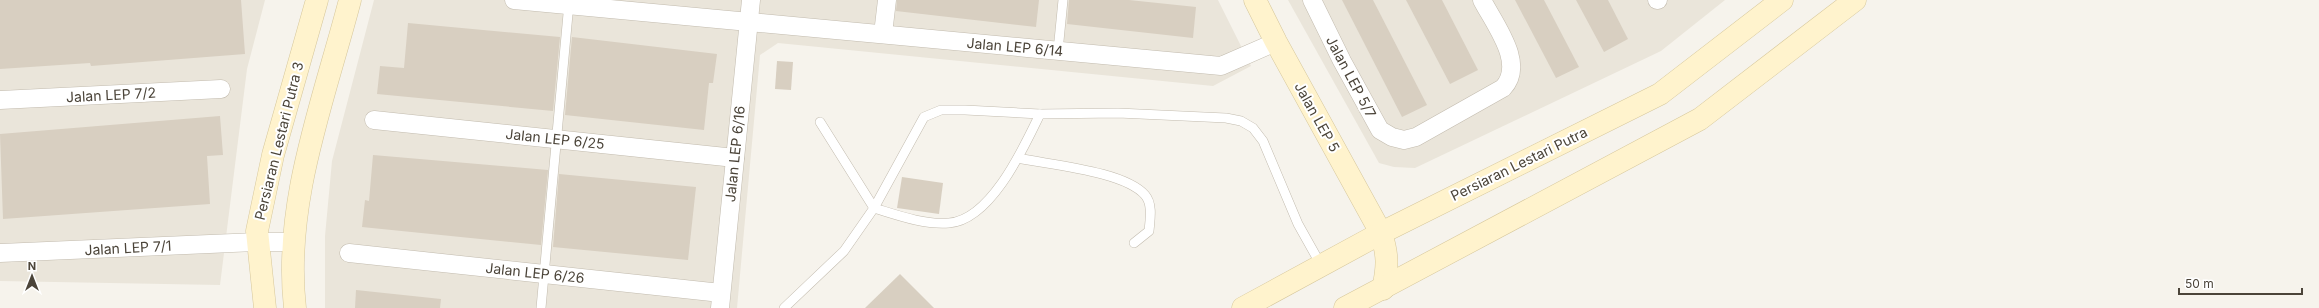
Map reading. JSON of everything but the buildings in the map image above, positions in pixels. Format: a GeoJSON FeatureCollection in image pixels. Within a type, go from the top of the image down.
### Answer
{"type":"FeatureCollection","features":[{"type":"Feature","properties":{"kind":"street","name":"Persiaran Lestari Putra 3"},"geometry":{"type":"LineString","coordinates":[[265,308],[257,231],[273,155],[316,0]]}},
{"type":"Feature","properties":{"kind":"street"},"geometry":{"type":"LineString","coordinates":[[295,308],[293,242],[306,164],[350,0]]}},
{"type":"Feature","properties":{"kind":"street","name":"Jalan LEP 6/14"},"geometry":{"type":"LineString","coordinates":[[514,0],[569,2],[748,22],[1221,66],[1276,42]]}},
{"type":"Feature","properties":{"kind":"street","name":"Jalan LEP 6/16"},"geometry":{"type":"LineString","coordinates":[[721,300],[751,0]]}},
{"type":"Feature","properties":{"kind":"street"},"geometry":{"type":"LineString","coordinates":[[884,34],[887,0]]}},
{"type":"Feature","properties":{"kind":"street","name":"Jalan LEP 5"},"geometry":{"type":"LineString","coordinates":[[1255,0],[1276,42],[1381,232],[1388,266],[1383,289]]}},
{"type":"Feature","properties":{"kind":"street","name":"Jalan LEP 5/7"},"geometry":{"type":"LineString","coordinates":[[1312,0],[1342,61],[1380,130],[1392,137],[1404,140],[1416,137],[1503,88],[1510,81],[1512,73],[1511,55],[1482,0]]}},
{"type":"Feature","properties":{"kind":"street","name":"Persiaran Lestari Putra"},"geometry":{"type":"LineString","coordinates":[[1243,308],[1381,232],[1660,94],[1782,0]]}},
{"type":"Feature","properties":{"kind":"street"},"geometry":{"type":"LineString","coordinates":[[1345,308],[1700,119],[1854,0]]}},
{"type":"Feature","properties":{"kind":"street","name":"Jalan LEP 7/2"},"geometry":{"type":"LineString","coordinates":[[0,100],[221,89]]}},
{"type":"Feature","properties":{"kind":"street","name":"Jalan LEP 6/25"},"geometry":{"type":"LineString","coordinates":[[374,120],[735,158]]}},
{"type":"Feature","properties":{"kind":"street","name":"Jalan LEP 7/1"},"geometry":{"type":"LineString","coordinates":[[0,253],[257,242],[293,242]]}},
{"type":"Feature","properties":{"kind":"street","name":"Jalan LEP 6/26"},"geometry":{"type":"LineString","coordinates":[[349,253],[544,274],[721,300]]}},
{"type":"Feature","properties":{"kind":"lane"},"geometry":{"type":"LineString","coordinates":[[1058,51],[1063,0]]}},
{"type":"Feature","properties":{"kind":"lane"},"geometry":{"type":"LineString","coordinates":[[541,308],[569,2]]}},
{"type":"Feature","properties":{"kind":"lane"},"geometry":{"type":"LineString","coordinates":[[784,308],[844,251],[874,208],[924,117],[941,110],[1040,114],[1118,112],[1226,118],[1241,121],[1253,128],[1263,141],[1298,224],[1321,265]]}},
{"type":"Feature","properties":{"kind":"lane"},"geometry":{"type":"LineString","coordinates":[[820,122],[874,208],[908,219],[950,223],[967,216],[992,198],[1018,158],[1040,114]]}},
{"type":"Feature","properties":{"kind":"lane"},"geometry":{"type":"LineString","coordinates":[[1018,158],[1128,181],[1146,196],[1150,208],[1149,231],[1134,243]]}},
{"type":"Feature","properties":{"kind":"shaded area"},"geometry":{"type":"Polygon","coordinates":[[[0,0],[265,0],[247,69],[220,285],[0,281],[0,0]]]}},
{"type":"Feature","properties":{"kind":"shaded area"},"geometry":{"type":"Polygon","coordinates":[[[374,0],[1218,0],[1251,66],[1213,86],[778,43],[760,55],[737,308],[325,308],[325,236],[332,161],[374,0]]]}},
{"type":"Feature","properties":{"kind":"shaded area"},"geometry":{"type":"Polygon","coordinates":[[[1288,0],[1725,0],[1661,51],[1415,168],[1394,167],[1379,163],[1288,0]]]}}]}
